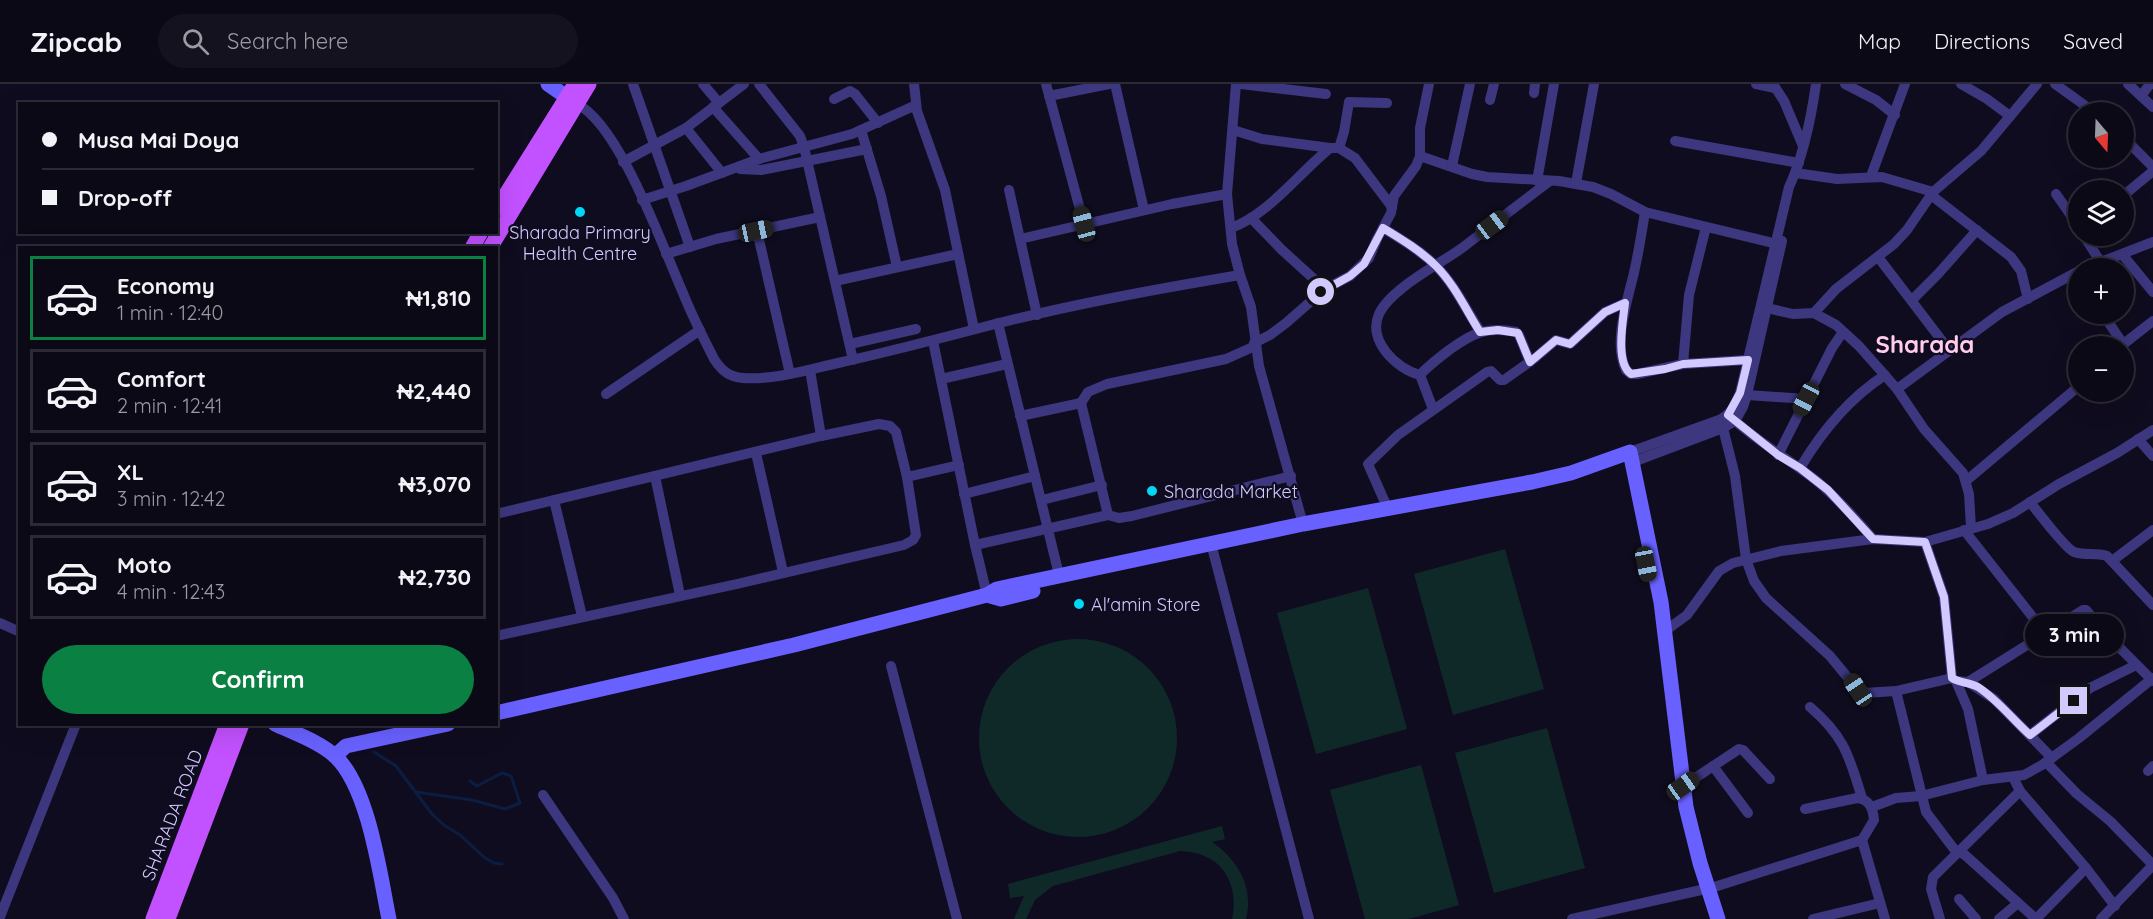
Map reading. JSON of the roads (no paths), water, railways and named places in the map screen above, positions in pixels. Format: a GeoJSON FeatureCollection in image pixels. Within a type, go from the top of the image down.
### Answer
{"type":"FeatureCollection","features":[{"type":"Feature","properties":{"kind":"main road"},"geometry":{"type":"LineString","coordinates":[[498,234],[572,101],[575,84]]}},
{"type":"Feature","properties":{"kind":"main road"},"geometry":{"type":"LineString","coordinates":[[498,207],[572,101],[589,84]]}},
{"type":"Feature","properties":{"kind":"main road","name":"SHARADA ROAD"},"geometry":{"type":"LineString","coordinates":[[153,919],[188,847],[226,726]]}},
{"type":"Feature","properties":{"kind":"main road"},"geometry":{"type":"LineString","coordinates":[[168,919],[188,847],[241,726]]}},
{"type":"Feature","properties":{"kind":"street"},"geometry":{"type":"LineString","coordinates":[[548,84],[590,113],[607,132],[642,200],[714,359],[724,372],[731,376],[755,378],[790,374],[933,341],[998,323],[1118,297],[1240,275]]}},
{"type":"Feature","properties":{"kind":"street"},"geometry":{"type":"LineString","coordinates":[[633,84],[690,247]]}},
{"type":"Feature","properties":{"kind":"street"},"geometry":{"type":"LineString","coordinates":[[703,84],[716,105],[759,159]]}},
{"type":"Feature","properties":{"kind":"street"},"geometry":{"type":"LineString","coordinates":[[624,162],[654,143],[686,128],[744,84]]}},
{"type":"Feature","properties":{"kind":"street"},"geometry":{"type":"LineString","coordinates":[[759,84],[800,136],[804,147],[853,360]]}},
{"type":"Feature","properties":{"kind":"street"},"geometry":{"type":"LineString","coordinates":[[914,84],[916,105],[945,190],[974,329]]}},
{"type":"Feature","properties":{"kind":"street"},"geometry":{"type":"LineString","coordinates":[[1046,84],[1084,224]]}},
{"type":"Feature","properties":{"kind":"street"},"geometry":{"type":"LineString","coordinates":[[1049,96],[1109,84]]}},
{"type":"Feature","properties":{"kind":"street"},"geometry":{"type":"LineString","coordinates":[[1115,84],[1144,210]]}},
{"type":"Feature","properties":{"kind":"street"},"geometry":{"type":"LineString","coordinates":[[1236,84],[1227,194],[1231,228],[1240,275],[1251,307],[1254,344],[1265,392],[1303,524]]}},
{"type":"Feature","properties":{"kind":"street"},"geometry":{"type":"LineString","coordinates":[[1241,84],[1326,94]]}},
{"type":"Feature","properties":{"kind":"street"},"geometry":{"type":"LineString","coordinates":[[1020,416],[1081,402],[1088,392],[1107,384],[1226,358],[1270,335],[1325,288],[1350,276],[1364,264],[1391,213],[1394,196],[1416,166],[1420,156],[1420,129],[1429,84]]}},
{"type":"Feature","properties":{"kind":"street"},"geometry":{"type":"LineString","coordinates":[[1452,166],[1470,84]]}},
{"type":"Feature","properties":{"kind":"street"},"geometry":{"type":"LineString","coordinates":[[1491,100],[1494,84]]}},
{"type":"Feature","properties":{"kind":"street"},"geometry":{"type":"LineString","coordinates":[[1537,181],[1554,84]]}},
{"type":"Feature","properties":{"kind":"street"},"geometry":{"type":"LineString","coordinates":[[1576,183],[1594,84]]}},
{"type":"Feature","properties":{"kind":"street"},"geometry":{"type":"LineString","coordinates":[[1756,84],[1774,86],[1784,101],[1803,146]]}},
{"type":"Feature","properties":{"kind":"street"},"geometry":{"type":"LineString","coordinates":[[498,713],[794,645],[987,595],[997,589],[1059,575],[1303,524],[1571,473],[1723,428],[1743,407],[1747,395],[1767,308],[1789,187],[1812,115],[1816,84]]}},
{"type":"Feature","properties":{"kind":"street"},"geometry":{"type":"LineString","coordinates":[[1845,84],[1876,100],[1895,115]]}},
{"type":"Feature","properties":{"kind":"street"},"geometry":{"type":"LineString","coordinates":[[1871,176],[1905,84]]}},
{"type":"Feature","properties":{"kind":"street"},"geometry":{"type":"LineString","coordinates":[[1961,84],[2010,116]]}},
{"type":"Feature","properties":{"kind":"street"},"geometry":{"type":"LineString","coordinates":[[1814,313],[1836,289],[1878,257],[1907,230],[1932,193],[1981,151],[2037,84]]}},
{"type":"Feature","properties":{"kind":"street"},"geometry":{"type":"LineString","coordinates":[[2055,84],[2080,102]]}},
{"type":"Feature","properties":{"kind":"street"},"geometry":{"type":"LineString","coordinates":[[2128,84],[2153,107]]}},
{"type":"Feature","properties":{"kind":"street"},"geometry":{"type":"LineString","coordinates":[[2141,96],[2150,84]]}},
{"type":"Feature","properties":{"kind":"street"},"geometry":{"type":"LineString","coordinates":[[834,99],[850,91],[855,93],[878,123]]}},
{"type":"Feature","properties":{"kind":"street"},"geometry":{"type":"LineString","coordinates":[[1231,228],[1251,218],[1335,148],[1344,132],[1349,102],[1388,103]]}},
{"type":"Feature","properties":{"kind":"street"},"geometry":{"type":"LineString","coordinates":[[642,200],[759,159],[839,138],[916,105]]}},
{"type":"Feature","properties":{"kind":"street"},"geometry":{"type":"LineString","coordinates":[[686,128],[722,173]]}},
{"type":"Feature","properties":{"kind":"street"},"geometry":{"type":"LineString","coordinates":[[861,130],[881,196],[897,267]]}},
{"type":"Feature","properties":{"kind":"street"},"geometry":{"type":"LineString","coordinates":[[1233,130],[1262,139],[1335,148],[1355,158],[1392,207]]}},
{"type":"Feature","properties":{"kind":"street"},"geometry":{"type":"LineString","coordinates":[[1675,141],[1836,179],[1871,176],[1900,181],[1932,193],[2016,263],[2025,284],[2028,299]]}},
{"type":"Feature","properties":{"kind":"street"},"geometry":{"type":"LineString","coordinates":[[734,168],[761,170],[867,149]]}},
{"type":"Feature","properties":{"kind":"street"},"geometry":{"type":"LineString","coordinates":[[2134,149],[2153,169],[2134,186]]}},
{"type":"Feature","properties":{"kind":"street"},"geometry":{"type":"LineString","coordinates":[[1420,156],[1487,177],[1576,183],[1611,194],[1645,212],[1778,244]]}},
{"type":"Feature","properties":{"kind":"street"},"geometry":{"type":"LineString","coordinates":[[1434,409],[1420,375],[1404,368],[1388,354],[1377,336],[1377,320],[1384,306],[1550,181]]}},
{"type":"Feature","properties":{"kind":"street"},"geometry":{"type":"LineString","coordinates":[[1009,190],[1037,315]]}},
{"type":"Feature","properties":{"kind":"street"},"geometry":{"type":"LineString","coordinates":[[1020,239],[1144,210],[1227,194]]}},
{"type":"Feature","properties":{"kind":"street"},"geometry":{"type":"LineString","coordinates":[[2056,194],[2068,210]]}},
{"type":"Feature","properties":{"kind":"street"},"geometry":{"type":"LineString","coordinates":[[1645,212],[1635,270],[1625,303],[1622,349],[1626,370],[1631,374],[1637,374],[1683,364],[1748,360]]}},
{"type":"Feature","properties":{"kind":"street"},"geometry":{"type":"LineString","coordinates":[[666,254],[820,217]]}},
{"type":"Feature","properties":{"kind":"street"},"geometry":{"type":"LineString","coordinates":[[1251,218],[1282,250],[1325,288]]}},
{"type":"Feature","properties":{"kind":"street"},"geometry":{"type":"LineString","coordinates":[[1683,364],[1689,295],[1706,227]]}},
{"type":"Feature","properties":{"kind":"street"},"geometry":{"type":"LineString","coordinates":[[1383,228],[1436,266],[1459,296],[1480,332]]}},
{"type":"Feature","properties":{"kind":"street"},"geometry":{"type":"LineString","coordinates":[[1912,300],[1977,230]]}},
{"type":"Feature","properties":{"kind":"street"},"geometry":{"type":"LineString","coordinates":[[756,231],[790,374]]}},
{"type":"Feature","properties":{"kind":"street"},"geometry":{"type":"LineString","coordinates":[[2109,258],[2153,242]]}},
{"type":"Feature","properties":{"kind":"street"},"geometry":{"type":"LineString","coordinates":[[1731,418],[1740,393],[1778,244]]}},
{"type":"Feature","properties":{"kind":"street"},"geometry":{"type":"LineString","coordinates":[[835,281],[958,254]]}},
{"type":"Feature","properties":{"kind":"street"},"geometry":{"type":"LineString","coordinates":[[2122,254],[2153,292]]}},
{"type":"Feature","properties":{"kind":"street"},"geometry":{"type":"LineString","coordinates":[[1878,257],[1949,350]]}},
{"type":"Feature","properties":{"kind":"street"},"geometry":{"type":"LineString","coordinates":[[1897,389],[2002,312],[2068,277]]}},
{"type":"Feature","properties":{"kind":"street"},"geometry":{"type":"LineString","coordinates":[[1388,509],[1370,470],[1369,462],[1398,435],[1486,372],[1491,371],[1504,380],[1556,340],[1570,344],[1605,312],[1625,303]]}},
{"type":"Feature","properties":{"kind":"street"},"geometry":{"type":"LineString","coordinates":[[1767,308],[1793,314],[1814,313],[1827,319],[1859,346],[1897,389],[1914,416],[1959,467],[1966,481],[1970,507],[1967,529],[2046,634]]}},
{"type":"Feature","properties":{"kind":"street"},"geometry":{"type":"LineString","coordinates":[[2134,336],[2153,321]]}},
{"type":"Feature","properties":{"kind":"street"},"geometry":{"type":"LineString","coordinates":[[998,323],[1059,575]]}},
{"type":"Feature","properties":{"kind":"street"},"geometry":{"type":"LineString","coordinates":[[606,394],[700,330]]}},
{"type":"Feature","properties":{"kind":"street"},"geometry":{"type":"LineString","coordinates":[[850,344],[916,330]]}},
{"type":"Feature","properties":{"kind":"street"},"geometry":{"type":"LineString","coordinates":[[1420,375],[1469,336],[1480,332],[1498,330],[1516,332],[1530,362]]}},
{"type":"Feature","properties":{"kind":"street"},"geometry":{"type":"LineString","coordinates":[[1778,455],[1843,332]]}},
{"type":"Feature","properties":{"kind":"street"},"geometry":{"type":"LineString","coordinates":[[933,341],[987,595]]}},
{"type":"Feature","properties":{"kind":"street"},"geometry":{"type":"LineString","coordinates":[[941,379],[1007,364]]}},
{"type":"Feature","properties":{"kind":"street"},"geometry":{"type":"LineString","coordinates":[[810,370],[821,436]]}},
{"type":"Feature","properties":{"kind":"street"},"geometry":{"type":"LineString","coordinates":[[1800,468],[1835,417],[1859,394],[1885,375]]}},
{"type":"Feature","properties":{"kind":"street"},"geometry":{"type":"LineString","coordinates":[[1747,395],[1806,399]]}},
{"type":"Feature","properties":{"kind":"street"},"geometry":{"type":"LineString","coordinates":[[1966,481],[2068,395]]}},
{"type":"Feature","properties":{"kind":"street"},"geometry":{"type":"LineString","coordinates":[[1081,402],[1108,515]]}},
{"type":"Feature","properties":{"kind":"street"},"geometry":{"type":"LineString","coordinates":[[987,595],[1001,599],[1213,551],[1574,481],[1719,420],[1731,418],[1778,455],[1800,468],[1838,500],[1873,539]]}},
{"type":"Feature","properties":{"kind":"street"},"geometry":{"type":"LineString","coordinates":[[498,514],[879,424],[890,426],[896,432],[907,477],[916,531],[913,540],[904,544],[498,636]]}},
{"type":"Feature","properties":{"kind":"street"},"geometry":{"type":"LineString","coordinates":[[1723,428],[1735,476],[1746,559],[1754,581],[1763,595],[1830,656],[1858,690],[1869,694],[1896,691],[1954,679],[1968,682],[1994,699],[2030,735],[2049,760],[2153,865],[2101,919]]}},
{"type":"Feature","properties":{"kind":"street"},"geometry":{"type":"LineString","coordinates":[[1665,631],[1687,615],[1719,571],[1746,559],[1873,539],[1925,542],[2000,520],[2153,430]]}},
{"type":"Feature","properties":{"kind":"street"},"geometry":{"type":"LineString","coordinates":[[2138,439],[2153,456]]}},
{"type":"Feature","properties":{"kind":"street"},"geometry":{"type":"LineString","coordinates":[[756,453],[783,572]]}},
{"type":"Feature","properties":{"kind":"street"},"geometry":{"type":"LineString","coordinates":[[1627,458],[1661,602],[1686,807],[1710,919]]}},
{"type":"Feature","properties":{"kind":"street"},"geometry":{"type":"LineString","coordinates":[[1627,458],[1653,603],[1679,816],[1705,890],[1718,919]]}},
{"type":"Feature","properties":{"kind":"street"},"geometry":{"type":"LineString","coordinates":[[907,477],[958,465]]}},
{"type":"Feature","properties":{"kind":"street"},"geometry":{"type":"LineString","coordinates":[[655,476],[680,595]]}},
{"type":"Feature","properties":{"kind":"street"},"geometry":{"type":"LineString","coordinates":[[964,494],[1035,476]]}},
{"type":"Feature","properties":{"kind":"street"},"geometry":{"type":"LineString","coordinates":[[975,545],[1108,515],[1119,518],[1132,516],[1291,476]]}},
{"type":"Feature","properties":{"kind":"street"},"geometry":{"type":"LineString","coordinates":[[1042,500],[1102,485]]}},
{"type":"Feature","properties":{"kind":"street"},"geometry":{"type":"LineString","coordinates":[[554,500],[582,616]]}},
{"type":"Feature","properties":{"kind":"street"},"geometry":{"type":"LineString","coordinates":[[2030,502],[2071,550],[2085,554],[2100,553],[2112,561],[2153,605]]}},
{"type":"Feature","properties":{"kind":"street"},"geometry":{"type":"LineString","coordinates":[[2112,561],[2153,530]]}},
{"type":"Feature","properties":{"kind":"street"},"geometry":{"type":"LineString","coordinates":[[1925,542],[1944,597],[1954,679],[1968,709],[1983,780]]}},
{"type":"Feature","properties":{"kind":"street"},"geometry":{"type":"LineString","coordinates":[[1213,551],[1309,919]]}},
{"type":"Feature","properties":{"kind":"street"},"geometry":{"type":"LineString","coordinates":[[1872,807],[1896,798],[1921,796],[1983,780],[2024,775],[2049,760],[2152,679],[2085,610],[1968,682]]}},
{"type":"Feature","properties":{"kind":"street"},"geometry":{"type":"LineString","coordinates":[[0,616],[18,623]]}},
{"type":"Feature","properties":{"kind":"street"},"geometry":{"type":"LineString","coordinates":[[0,623],[18,631]]}},
{"type":"Feature","properties":{"kind":"street"},"geometry":{"type":"LineString","coordinates":[[2030,735],[2090,688],[2136,665]]}},
{"type":"Feature","properties":{"kind":"street"},"geometry":{"type":"LineString","coordinates":[[891,666],[957,919]]}},
{"type":"Feature","properties":{"kind":"street"},"geometry":{"type":"LineString","coordinates":[[1896,691],[1926,812],[1954,849],[1965,855],[2036,919],[2086,868]]}},
{"type":"Feature","properties":{"kind":"street"},"geometry":{"type":"LineString","coordinates":[[1572,919],[1705,890],[1862,840],[1874,820],[1872,807],[1862,798],[1848,752],[1841,739],[1831,726],[1810,707]]}},
{"type":"Feature","properties":{"kind":"street"},"geometry":{"type":"LineString","coordinates":[[0,917],[75,726]]}},
{"type":"Feature","properties":{"kind":"street"},"geometry":{"type":"LineString","coordinates":[[279,726],[341,751],[440,726]]}},
{"type":"Feature","properties":{"kind":"street"},"geometry":{"type":"LineString","coordinates":[[1683,786],[1739,749],[1743,750],[1770,779]]}},
{"type":"Feature","properties":{"kind":"street"},"geometry":{"type":"LineString","coordinates":[[341,751],[363,807],[374,844],[389,919]]}},
{"type":"Feature","properties":{"kind":"street"},"geometry":{"type":"LineString","coordinates":[[1713,766],[1748,813]]}},
{"type":"Feature","properties":{"kind":"street"},"geometry":{"type":"LineString","coordinates":[[2013,777],[2020,791],[2086,868],[2121,919]]}},
{"type":"Feature","properties":{"kind":"street"},"geometry":{"type":"LineString","coordinates":[[1940,919],[1931,881],[1958,851],[2020,791]]}},
{"type":"Feature","properties":{"kind":"street"},"geometry":{"type":"LineString","coordinates":[[543,795],[608,890],[624,919]]}},
{"type":"Feature","properties":{"kind":"street"},"geometry":{"type":"LineString","coordinates":[[1805,809],[1862,798]]}},
{"type":"Feature","properties":{"kind":"street"},"geometry":{"type":"LineString","coordinates":[[1862,840],[1885,919]]}},
{"type":"Feature","properties":{"kind":"street"},"geometry":{"type":"LineString","coordinates":[[1959,899],[1976,919]]}},
{"type":"Feature","properties":{"kind":"street"},"geometry":{"type":"LineString","coordinates":[[1813,919],[1880,903]]}},
{"type":"Feature","properties":{"kind":"street"},"geometry":{"type":"LineString","coordinates":[[2000,919],[2018,903]]}},
{"type":"Feature","properties":{"kind":"waterway"},"geometry":{"type":"LineString","coordinates":[[374,752],[396,766],[432,814],[444,825],[460,835],[484,857],[494,863],[502,864]]}},
{"type":"Feature","properties":{"kind":"waterway"},"geometry":{"type":"LineString","coordinates":[[416,792],[472,800],[505,809],[520,803],[511,776],[502,773],[477,786],[470,781]]}},
{"type":"Feature","properties":{"kind":"place","name":"Sharada Primary Health Centre"},"geometry":{"type":"Point","coordinates":[580,212]}},
{"type":"Feature","properties":{"kind":"place","name":"Sharada Market"},"geometry":{"type":"Point","coordinates":[1152,491]}},
{"type":"Feature","properties":{"kind":"place","name":"Al'amin Store"},"geometry":{"type":"Point","coordinates":[1079,604]}},
{"type":"Feature","properties":{"kind":"district","name":"Sharada"},"geometry":{"type":"Point","coordinates":[1925,344]}}]}
